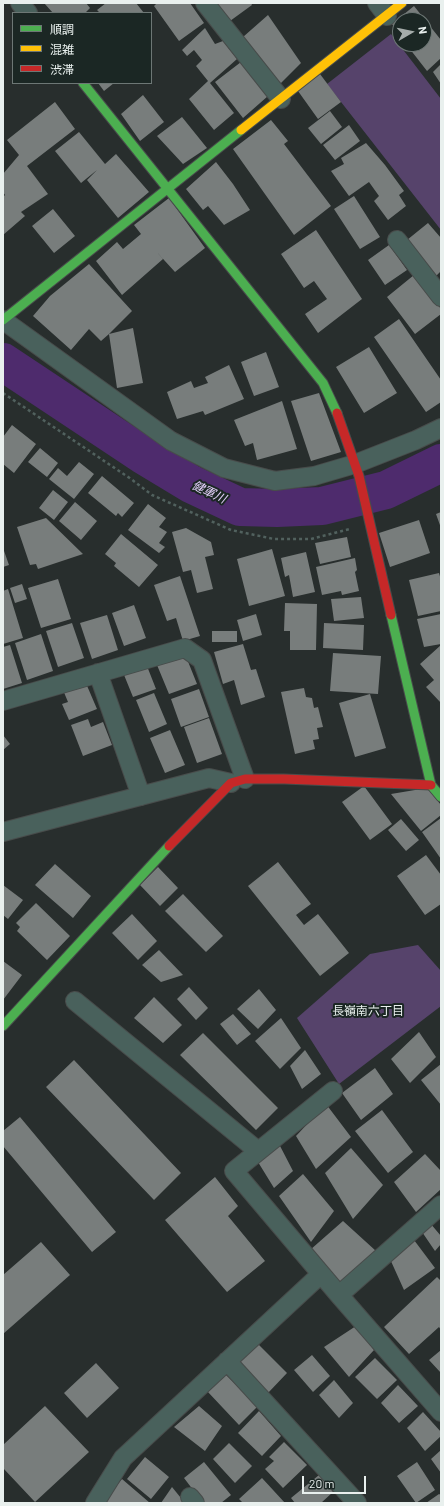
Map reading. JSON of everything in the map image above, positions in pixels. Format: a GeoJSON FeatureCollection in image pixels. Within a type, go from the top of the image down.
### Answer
{"type":"FeatureCollection","features":[{"type":"Feature","properties":{"kind":"street"},"geometry":{"type":"LineString","coordinates":[[20,3],[27,12]]}},
{"type":"Feature","properties":{"kind":"street"},"geometry":{"type":"LineString","coordinates":[[205,3],[281,99]]}},
{"type":"Feature","properties":{"kind":"street"},"geometry":{"type":"LineString","coordinates":[[402,3],[382,9],[281,99],[3,320],[171,441],[224,468],[275,481],[357,470],[441,428]]}},
{"type":"Feature","properties":{"kind":"street"},"geometry":{"type":"LineString","coordinates":[[85,84],[323,383],[335,409],[357,470],[431,785],[441,797]]}},
{"type":"Feature","properties":{"kind":"street"},"geometry":{"type":"LineString","coordinates":[[397,240],[441,297]]}},
{"type":"Feature","properties":{"kind":"street"},"geometry":{"type":"LineString","coordinates":[[3,701],[185,648],[202,660],[238,781]]}},
{"type":"Feature","properties":{"kind":"street"},"geometry":{"type":"LineString","coordinates":[[98,673],[141,796]]}},
{"type":"Feature","properties":{"kind":"street"},"geometry":{"type":"LineString","coordinates":[[6,827],[141,796],[209,778],[238,781],[284,779],[431,785]]}},
{"type":"Feature","properties":{"kind":"street"},"geometry":{"type":"LineString","coordinates":[[3,1026],[161,854],[220,793],[238,781]]}},
{"type":"Feature","properties":{"kind":"street"},"geometry":{"type":"LineString","coordinates":[[75,1001],[258,1151]]}},
{"type":"Feature","properties":{"kind":"street"},"geometry":{"type":"LineString","coordinates":[[333,1090],[234,1171],[441,1412]]}},
{"type":"Feature","properties":{"kind":"street"},"geometry":{"type":"LineString","coordinates":[[339,1295],[441,1205]]}},
{"type":"Feature","properties":{"kind":"street"},"geometry":{"type":"LineString","coordinates":[[95,1503],[123,1458],[321,1274]]}},
{"type":"Feature","properties":{"kind":"street"},"geometry":{"type":"LineString","coordinates":[[227,1361],[357,1503]]}},
{"type":"Feature","properties":{"kind":"path"},"geometry":{"type":"LineString","coordinates":[[3,393],[131,479],[152,495],[231,530],[274,539],[311,539],[369,522]]}},
{"type":"Feature","properties":{"kind":"shaded area"},"geometry":{"type":"Polygon","coordinates":[[[391,34],[392,52],[405,52],[441,99],[441,230],[327,84],[391,34]]]}},
{"type":"Feature","properties":{"kind":"shaded area"},"geometry":{"type":"Polygon","coordinates":[[[418,945],[441,971],[441,1006],[339,1084],[297,1018],[370,954],[418,945]]]}},
{"type":"Feature","properties":{"kind":"building"},"geometry":{"type":"Polygon","coordinates":[[[44,3],[86,3],[90,8],[86,12],[52,12],[44,3]]]}},
{"type":"Feature","properties":{"kind":"building"},"geometry":{"type":"Polygon","coordinates":[[[106,3],[136,3],[143,12],[99,12],[97,10],[106,3]]]}},
{"type":"Feature","properties":{"kind":"building"},"geometry":{"type":"Polygon","coordinates":[[[157,3],[190,3],[204,23],[179,41],[154,6],[157,3]]]}},
{"type":"Feature","properties":{"kind":"building"},"geometry":{"type":"Polygon","coordinates":[[[216,3],[251,3],[252,5],[230,21],[216,3]]]}},
{"type":"Feature","properties":{"kind":"building"},"geometry":{"type":"Polygon","coordinates":[[[414,6],[419,12],[407,12],[414,6]]]}},
{"type":"Feature","properties":{"kind":"building"},"geometry":{"type":"Polygon","coordinates":[[[268,15],[301,63],[280,84],[243,37],[268,15]]]}},
{"type":"Feature","properties":{"kind":"building"},"geometry":{"type":"Polygon","coordinates":[[[205,28],[215,44],[223,41],[237,59],[210,83],[234,113],[214,130],[189,99],[208,81],[196,66],[202,60],[194,50],[187,56],[182,50],[205,28]]]}},
{"type":"Feature","properties":{"kind":"building"},"geometry":{"type":"Polygon","coordinates":[[[432,29],[441,40],[441,58],[427,71],[412,52],[432,52],[432,29]]]}},
{"type":"Feature","properties":{"kind":"building"},"geometry":{"type":"Polygon","coordinates":[[[241,62],[268,96],[243,118],[215,82],[241,62]]]}},
{"type":"Feature","properties":{"kind":"building"},"geometry":{"type":"Polygon","coordinates":[[[441,64],[441,84],[433,72],[441,64]]]}},
{"type":"Feature","properties":{"kind":"building"},"geometry":{"type":"Polygon","coordinates":[[[320,74],[341,102],[318,119],[298,91],[320,74]]]}},
{"type":"Feature","properties":{"kind":"building"},"geometry":{"type":"Polygon","coordinates":[[[99,84],[113,84],[104,91],[99,84]]]}},
{"type":"Feature","properties":{"kind":"building"},"geometry":{"type":"Polygon","coordinates":[[[143,95],[164,122],[140,141],[121,114],[143,95]]]}},
{"type":"Feature","properties":{"kind":"building"},"geometry":{"type":"Polygon","coordinates":[[[55,102],[75,129],[27,166],[48,194],[21,212],[25,216],[3,235],[3,197],[5,195],[3,192],[3,174],[19,155],[7,140],[55,102]]]}},
{"type":"Feature","properties":{"kind":"building"},"geometry":{"type":"Polygon","coordinates":[[[330,111],[342,127],[321,144],[308,128],[330,111]]]}},
{"type":"Feature","properties":{"kind":"building"},"geometry":{"type":"Polygon","coordinates":[[[182,117],[207,148],[183,164],[157,136],[182,117]]]}},
{"type":"Feature","properties":{"kind":"building"},"geometry":{"type":"Polygon","coordinates":[[[271,120],[288,141],[284,144],[331,206],[294,235],[233,149],[271,120]]]}},
{"type":"Feature","properties":{"kind":"building"},"geometry":{"type":"Polygon","coordinates":[[[349,125],[360,141],[335,160],[323,145],[349,125]]]}},
{"type":"Feature","properties":{"kind":"building"},"geometry":{"type":"Polygon","coordinates":[[[79,132],[105,164],[116,154],[149,192],[118,218],[87,180],[97,170],[81,183],[55,151],[79,132]]]}},
{"type":"Feature","properties":{"kind":"building"},"geometry":{"type":"Polygon","coordinates":[[[366,143],[385,165],[404,191],[399,195],[406,206],[388,220],[374,201],[379,196],[369,182],[349,196],[331,171],[344,164],[341,158],[366,143]]]}},
{"type":"Feature","properties":{"kind":"building"},"geometry":{"type":"Polygon","coordinates":[[[216,162],[250,210],[224,225],[208,206],[203,210],[186,189],[216,162]]]}},
{"type":"Feature","properties":{"kind":"building"},"geometry":{"type":"Polygon","coordinates":[[[354,196],[380,237],[360,249],[334,209],[354,196]]]}},
{"type":"Feature","properties":{"kind":"building"},"geometry":{"type":"Polygon","coordinates":[[[169,198],[205,248],[175,272],[154,249],[163,259],[122,295],[96,261],[117,242],[123,249],[141,234],[134,225],[169,198]]]}},
{"type":"Feature","properties":{"kind":"building"},"geometry":{"type":"Polygon","coordinates":[[[53,209],[75,236],[54,253],[32,226],[53,209]]]}},
{"type":"Feature","properties":{"kind":"building"},"geometry":{"type":"Polygon","coordinates":[[[428,223],[441,238],[441,271],[434,278],[407,240],[428,223]]]}},
{"type":"Feature","properties":{"kind":"building"},"geometry":{"type":"Polygon","coordinates":[[[316,230],[362,299],[318,333],[305,314],[327,299],[314,281],[304,288],[281,254],[316,230]]]}},
{"type":"Feature","properties":{"kind":"building"},"geometry":{"type":"Polygon","coordinates":[[[389,245],[407,270],[385,285],[368,260],[389,245]]]}},
{"type":"Feature","properties":{"kind":"building"},"geometry":{"type":"Polygon","coordinates":[[[89,264],[132,311],[101,341],[89,329],[71,350],[33,316],[50,296],[89,264]]]}},
{"type":"Feature","properties":{"kind":"building"},"geometry":{"type":"Polygon","coordinates":[[[414,275],[441,309],[441,314],[415,334],[387,297],[414,275]]]}},
{"type":"Feature","properties":{"kind":"building"},"geometry":{"type":"Polygon","coordinates":[[[399,319],[441,380],[441,402],[426,412],[374,337],[399,319]]]}},
{"type":"Feature","properties":{"kind":"building"},"geometry":{"type":"Polygon","coordinates":[[[133,328],[143,383],[117,388],[109,334],[133,328]]]}},
{"type":"Feature","properties":{"kind":"building"},"geometry":{"type":"Polygon","coordinates":[[[369,347],[397,393],[364,413],[336,367],[369,347]]]}},
{"type":"Feature","properties":{"kind":"building"},"geometry":{"type":"Polygon","coordinates":[[[266,352],[279,387],[254,396],[241,362],[266,352]]]}},
{"type":"Feature","properties":{"kind":"building"},"geometry":{"type":"Polygon","coordinates":[[[229,365],[244,399],[205,415],[203,411],[177,419],[167,392],[191,381],[194,388],[208,383],[205,377],[229,365]]]}},
{"type":"Feature","properties":{"kind":"building"},"geometry":{"type":"Polygon","coordinates":[[[319,393],[341,452],[311,461],[291,401],[319,393]]]}},
{"type":"Feature","properties":{"kind":"building"},"geometry":{"type":"Polygon","coordinates":[[[282,401],[297,449],[257,460],[253,443],[245,446],[234,420],[282,401]]]}},
{"type":"Feature","properties":{"kind":"building"},"geometry":{"type":"Polygon","coordinates":[[[12,425],[36,444],[14,473],[3,464],[3,437],[12,425]]]}},
{"type":"Feature","properties":{"kind":"building"},"geometry":{"type":"Polygon","coordinates":[[[40,448],[58,463],[47,477],[28,462],[40,448]]]}},
{"type":"Feature","properties":{"kind":"building"},"geometry":{"type":"Polygon","coordinates":[[[79,462],[94,474],[74,499],[49,479],[58,468],[67,476],[79,462]]]}},
{"type":"Feature","properties":{"kind":"building"},"geometry":{"type":"Polygon","coordinates":[[[102,476],[134,503],[122,517],[118,513],[116,516],[88,493],[102,476]]]}},
{"type":"Feature","properties":{"kind":"building"},"geometry":{"type":"Polygon","coordinates":[[[53,490],[68,502],[54,520],[39,508],[53,490]]]}},
{"type":"Feature","properties":{"kind":"building"},"geometry":{"type":"Polygon","coordinates":[[[75,502],[97,521],[81,540],[59,521],[75,502]]]}},
{"type":"Feature","properties":{"kind":"building"},"geometry":{"type":"Polygon","coordinates":[[[148,504],[166,518],[159,527],[167,532],[159,543],[165,547],[159,553],[128,530],[148,504]]]}},
{"type":"Feature","properties":{"kind":"building"},"geometry":{"type":"Polygon","coordinates":[[[441,512],[441,528],[436,514],[441,512]]]}},
{"type":"Feature","properties":{"kind":"building"},"geometry":{"type":"Polygon","coordinates":[[[46,518],[83,554],[38,569],[36,564],[30,565],[17,527],[46,518]]]}},
{"type":"Feature","properties":{"kind":"building"},"geometry":{"type":"Polygon","coordinates":[[[419,520],[430,553],[390,567],[379,533],[419,520]]]}},
{"type":"Feature","properties":{"kind":"building"},"geometry":{"type":"Polygon","coordinates":[[[186,528],[211,542],[214,555],[205,557],[213,589],[197,593],[191,570],[183,572],[172,532],[186,528]]]}},
{"type":"Feature","properties":{"kind":"building"},"geometry":{"type":"Polygon","coordinates":[[[121,534],[158,565],[139,587],[114,566],[116,563],[105,554],[121,534]]]}},
{"type":"Feature","properties":{"kind":"building"},"geometry":{"type":"Polygon","coordinates":[[[347,537],[351,557],[320,564],[315,543],[347,537]]]}},
{"type":"Feature","properties":{"kind":"building"},"geometry":{"type":"Polygon","coordinates":[[[3,548],[9,565],[3,567],[3,548]]]}},
{"type":"Feature","properties":{"kind":"building"},"geometry":{"type":"Polygon","coordinates":[[[272,549],[285,596],[249,606],[237,559],[272,549]]]}},
{"type":"Feature","properties":{"kind":"building"},"geometry":{"type":"Polygon","coordinates":[[[306,552],[315,592],[293,597],[289,575],[285,577],[281,558],[306,552]]]}},
{"type":"Feature","properties":{"kind":"building"},"geometry":{"type":"Polygon","coordinates":[[[355,558],[357,570],[355,572],[359,591],[342,595],[341,591],[322,595],[316,567],[355,558]]]}},
{"type":"Feature","properties":{"kind":"building"},"geometry":{"type":"Polygon","coordinates":[[[439,573],[441,580],[441,611],[418,616],[409,580],[439,573]]]}},
{"type":"Feature","properties":{"kind":"building"},"geometry":{"type":"Polygon","coordinates":[[[180,576],[200,636],[183,641],[176,618],[167,621],[154,585],[180,576]]]}},
{"type":"Feature","properties":{"kind":"building"},"geometry":{"type":"Polygon","coordinates":[[[58,579],[71,619],[41,628],[28,588],[58,579]]]}},
{"type":"Feature","properties":{"kind":"building"},"geometry":{"type":"Polygon","coordinates":[[[22,584],[27,599],[15,603],[10,588],[22,584]]]}},
{"type":"Feature","properties":{"kind":"building"},"geometry":{"type":"Polygon","coordinates":[[[8,589],[23,638],[3,644],[3,591],[8,589]]]}},
{"type":"Feature","properties":{"kind":"building"},"geometry":{"type":"Polygon","coordinates":[[[361,597],[364,618],[334,621],[331,599],[361,597]]]}},
{"type":"Feature","properties":{"kind":"building"},"geometry":{"type":"Polygon","coordinates":[[[285,603],[317,604],[316,650],[290,650],[290,631],[284,631],[285,603]]]}},
{"type":"Feature","properties":{"kind":"building"},"geometry":{"type":"Polygon","coordinates":[[[134,605],[146,638],[124,646],[112,613],[134,605]]]}},
{"type":"Feature","properties":{"kind":"building"},"geometry":{"type":"Polygon","coordinates":[[[256,614],[262,635],[243,641],[237,620],[256,614]]]}},
{"type":"Feature","properties":{"kind":"building"},"geometry":{"type":"Polygon","coordinates":[[[441,614],[441,644],[424,647],[417,619],[441,614]]]}},
{"type":"Feature","properties":{"kind":"building"},"geometry":{"type":"Polygon","coordinates":[[[107,615],[118,650],[92,659],[80,623],[107,615]]]}},
{"type":"Feature","properties":{"kind":"building"},"geometry":{"type":"Polygon","coordinates":[[[72,623],[84,658],[58,667],[46,631],[72,623]]]}},
{"type":"Feature","properties":{"kind":"building"},"geometry":{"type":"Polygon","coordinates":[[[324,623],[364,625],[363,650],[323,648],[324,623]]]}},
{"type":"Feature","properties":{"kind":"building"},"geometry":{"type":"Polygon","coordinates":[[[212,631],[237,631],[237,642],[212,642],[212,631]]]}},
{"type":"Feature","properties":{"kind":"building"},"geometry":{"type":"Polygon","coordinates":[[[41,634],[53,671],[27,680],[15,643],[41,634]]]}},
{"type":"Feature","properties":{"kind":"building"},"geometry":{"type":"Polygon","coordinates":[[[243,644],[251,670],[256,669],[265,697],[241,705],[234,680],[223,684],[214,652],[243,644]]]}},
{"type":"Feature","properties":{"kind":"building"},"geometry":{"type":"Polygon","coordinates":[[[10,645],[22,683],[3,689],[3,647],[10,645]]]}},
{"type":"Feature","properties":{"kind":"building"},"geometry":{"type":"Polygon","coordinates":[[[441,645],[441,703],[426,687],[434,680],[420,664],[441,645]]]}},
{"type":"Feature","properties":{"kind":"building"},"geometry":{"type":"Polygon","coordinates":[[[333,653],[381,656],[378,694],[330,691],[333,653]]]}},
{"type":"Feature","properties":{"kind":"building"},"geometry":{"type":"Polygon","coordinates":[[[185,654],[197,684],[169,694],[157,665],[185,654]]]}},
{"type":"Feature","properties":{"kind":"building"},"geometry":{"type":"Polygon","coordinates":[[[145,661],[156,689],[133,697],[122,670],[145,661]]]}},
{"type":"Feature","properties":{"kind":"building"},"geometry":{"type":"Polygon","coordinates":[[[85,681],[97,709],[69,720],[62,704],[68,702],[63,690],[85,681]]]}},
{"type":"Feature","properties":{"kind":"building"},"geometry":{"type":"Polygon","coordinates":[[[304,688],[306,697],[312,698],[314,708],[318,707],[323,727],[317,728],[319,739],[313,740],[315,749],[295,754],[281,692],[304,688]]]}},
{"type":"Feature","properties":{"kind":"building"},"geometry":{"type":"Polygon","coordinates":[[[199,689],[209,717],[181,727],[171,699],[199,689]]]}},
{"type":"Feature","properties":{"kind":"building"},"geometry":{"type":"Polygon","coordinates":[[[154,693],[167,724],[149,732],[136,700],[154,693]]]}},
{"type":"Feature","properties":{"kind":"building"},"geometry":{"type":"Polygon","coordinates":[[[370,694],[386,748],[355,757],[339,703],[370,694]]]}},
{"type":"Feature","properties":{"kind":"building"},"geometry":{"type":"Polygon","coordinates":[[[209,718],[222,754],[197,763],[184,727],[209,718]]]}},
{"type":"Feature","properties":{"kind":"building"},"geometry":{"type":"Polygon","coordinates":[[[88,719],[91,727],[103,722],[112,745],[83,756],[71,725],[88,719]]]}},
{"type":"Feature","properties":{"kind":"building"},"geometry":{"type":"Polygon","coordinates":[[[170,730],[185,765],[165,773],[150,738],[170,730]]]}},
{"type":"Feature","properties":{"kind":"building"},"geometry":{"type":"Polygon","coordinates":[[[3,735],[10,744],[3,750],[3,735]]]}},
{"type":"Feature","properties":{"kind":"building"},"geometry":{"type":"Polygon","coordinates":[[[364,786],[392,824],[370,840],[342,802],[364,786]]]}},
{"type":"Feature","properties":{"kind":"building"},"geometry":{"type":"Polygon","coordinates":[[[427,788],[441,805],[441,815],[421,831],[391,794],[427,788]]]}},
{"type":"Feature","properties":{"kind":"building"},"geometry":{"type":"Polygon","coordinates":[[[441,818],[441,859],[422,832],[441,818]]]}},
{"type":"Feature","properties":{"kind":"building"},"geometry":{"type":"Polygon","coordinates":[[[401,819],[419,840],[406,851],[388,830],[401,819]]]}},
{"type":"Feature","properties":{"kind":"building"},"geometry":{"type":"Polygon","coordinates":[[[426,855],[441,875],[441,904],[425,915],[397,876],[426,855]]]}},
{"type":"Feature","properties":{"kind":"building"},"geometry":{"type":"Polygon","coordinates":[[[278,862],[311,904],[296,915],[304,925],[318,914],[349,953],[320,976],[248,886],[278,862]]]}},
{"type":"Feature","properties":{"kind":"building"},"geometry":{"type":"Polygon","coordinates":[[[55,864],[91,896],[73,918],[35,885],[55,864]]]}},
{"type":"Feature","properties":{"kind":"building"},"geometry":{"type":"Polygon","coordinates":[[[158,867],[178,888],[160,906],[140,885],[158,867]]]}},
{"type":"Feature","properties":{"kind":"building"},"geometry":{"type":"Polygon","coordinates":[[[3,885],[23,900],[8,919],[3,915],[3,885]]]}},
{"type":"Feature","properties":{"kind":"building"},"geometry":{"type":"Polygon","coordinates":[[[183,894],[223,936],[206,952],[165,911],[183,894]]]}},
{"type":"Feature","properties":{"kind":"building"},"geometry":{"type":"Polygon","coordinates":[[[36,903],[70,936],[47,960],[17,931],[20,927],[16,923],[36,903]]]}},
{"type":"Feature","properties":{"kind":"building"},"geometry":{"type":"Polygon","coordinates":[[[132,914],[157,941],[138,960],[112,933],[132,914]]]}},
{"type":"Feature","properties":{"kind":"building"},"geometry":{"type":"Polygon","coordinates":[[[159,950],[183,975],[161,982],[142,965],[159,950]]]}},
{"type":"Feature","properties":{"kind":"building"},"geometry":{"type":"Polygon","coordinates":[[[3,961],[22,975],[3,1000],[3,961]]]}},
{"type":"Feature","properties":{"kind":"building"},"geometry":{"type":"Polygon","coordinates":[[[189,987],[208,1008],[196,1020],[177,999],[189,987]]]}},
{"type":"Feature","properties":{"kind":"building"},"geometry":{"type":"Polygon","coordinates":[[[259,989],[276,1010],[258,1029],[237,1009],[259,989]]]}},
{"type":"Feature","properties":{"kind":"building"},"geometry":{"type":"Polygon","coordinates":[[[154,997],[182,1025],[163,1043],[134,1018],[154,997]]]}},
{"type":"Feature","properties":{"kind":"building"},"geometry":{"type":"Polygon","coordinates":[[[233,1014],[251,1034],[237,1045],[220,1024],[233,1014]]]}},
{"type":"Feature","properties":{"kind":"building"},"geometry":{"type":"Polygon","coordinates":[[[281,1018],[301,1048],[280,1069],[255,1041],[281,1018]]]}},
{"type":"Feature","properties":{"kind":"building"},"geometry":{"type":"Polygon","coordinates":[[[419,1032],[436,1057],[410,1083],[391,1059],[419,1032]]]}},
{"type":"Feature","properties":{"kind":"building"},"geometry":{"type":"Polygon","coordinates":[[[203,1033],[278,1108],[256,1130],[180,1055],[203,1033]]]}},
{"type":"Feature","properties":{"kind":"building"},"geometry":{"type":"Polygon","coordinates":[[[305,1050],[321,1074],[302,1089],[290,1066],[305,1050]]]}},
{"type":"Feature","properties":{"kind":"building"},"geometry":{"type":"Polygon","coordinates":[[[74,1060],[181,1173],[154,1200],[46,1087],[74,1060]]]}},
{"type":"Feature","properties":{"kind":"building"},"geometry":{"type":"Polygon","coordinates":[[[441,1064],[441,1105],[421,1080],[441,1064]]]}},
{"type":"Feature","properties":{"kind":"building"},"geometry":{"type":"Polygon","coordinates":[[[375,1068],[393,1094],[361,1120],[342,1093],[375,1068]]]}},
{"type":"Feature","properties":{"kind":"building"},"geometry":{"type":"Polygon","coordinates":[[[326,1104],[351,1137],[316,1169],[296,1136],[326,1104]]]}},
{"type":"Feature","properties":{"kind":"building"},"geometry":{"type":"Polygon","coordinates":[[[382,1110],[413,1152],[388,1173],[355,1131],[382,1110]]]}},
{"type":"Feature","properties":{"kind":"building"},"geometry":{"type":"Polygon","coordinates":[[[20,1117],[116,1232],[92,1252],[3,1146],[3,1131],[20,1117]]]}},
{"type":"Feature","properties":{"kind":"building"},"geometry":{"type":"Polygon","coordinates":[[[279,1144],[293,1171],[274,1188],[258,1162],[279,1144]]]}},
{"type":"Feature","properties":{"kind":"building"},"geometry":{"type":"Polygon","coordinates":[[[351,1148],[383,1185],[353,1219],[325,1173],[351,1148]]]}},
{"type":"Feature","properties":{"kind":"building"},"geometry":{"type":"Polygon","coordinates":[[[425,1154],[441,1171],[441,1189],[416,1212],[394,1182],[425,1154]]]}},
{"type":"Feature","properties":{"kind":"building"},"geometry":{"type":"Polygon","coordinates":[[[303,1174],[334,1211],[311,1242],[279,1196],[303,1174]]]}},
{"type":"Feature","properties":{"kind":"building"},"geometry":{"type":"Polygon","coordinates":[[[215,1177],[238,1206],[228,1216],[265,1261],[227,1292],[165,1220],[215,1177]]]}},
{"type":"Feature","properties":{"kind":"building"},"geometry":{"type":"Polygon","coordinates":[[[343,1221],[376,1251],[340,1285],[310,1250],[343,1221]]]}},
{"type":"Feature","properties":{"kind":"building"},"geometry":{"type":"Polygon","coordinates":[[[430,1223],[441,1236],[441,1244],[435,1251],[420,1229],[430,1223]]]}},
{"type":"Feature","properties":{"kind":"building"},"geometry":{"type":"Polygon","coordinates":[[[414,1240],[435,1268],[404,1290],[390,1259],[414,1240]]]}},
{"type":"Feature","properties":{"kind":"building"},"geometry":{"type":"Polygon","coordinates":[[[41,1242],[70,1275],[3,1334],[3,1275],[41,1242]]]}},
{"type":"Feature","properties":{"kind":"building"},"geometry":{"type":"Polygon","coordinates":[[[437,1277],[441,1281],[441,1330],[439,1327],[409,1354],[384,1327],[437,1277]]]}},
{"type":"Feature","properties":{"kind":"building"},"geometry":{"type":"Polygon","coordinates":[[[356,1326],[374,1350],[349,1377],[324,1347],[356,1326]]]}},
{"type":"Feature","properties":{"kind":"building"},"geometry":{"type":"Polygon","coordinates":[[[256,1342],[287,1373],[268,1393],[237,1362],[256,1342]]]}},
{"type":"Feature","properties":{"kind":"building"},"geometry":{"type":"Polygon","coordinates":[[[441,1350],[441,1373],[429,1360],[441,1350]]]}},
{"type":"Feature","properties":{"kind":"building"},"geometry":{"type":"Polygon","coordinates":[[[312,1355],[330,1376],[313,1392],[294,1370],[312,1355]]]}},
{"type":"Feature","properties":{"kind":"building"},"geometry":{"type":"Polygon","coordinates":[[[375,1358],[397,1380],[377,1399],[355,1377],[375,1358]]]}},
{"type":"Feature","properties":{"kind":"building"},"geometry":{"type":"Polygon","coordinates":[[[96,1363],[119,1388],[87,1418],[64,1393],[96,1363]]]}},
{"type":"Feature","properties":{"kind":"building"},"geometry":{"type":"Polygon","coordinates":[[[226,1375],[258,1406],[239,1425],[207,1391],[226,1375]]]}},
{"type":"Feature","properties":{"kind":"building"},"geometry":{"type":"Polygon","coordinates":[[[334,1380],[353,1403],[339,1418],[319,1395],[334,1380]]]}},
{"type":"Feature","properties":{"kind":"building"},"geometry":{"type":"Polygon","coordinates":[[[398,1385],[418,1406],[399,1423],[381,1403],[398,1385]]]}},
{"type":"Feature","properties":{"kind":"building"},"geometry":{"type":"Polygon","coordinates":[[[45,1406],[89,1452],[35,1502],[3,1468],[3,1445],[45,1406]]]}},
{"type":"Feature","properties":{"kind":"building"},"geometry":{"type":"Polygon","coordinates":[[[199,1406],[222,1426],[205,1451],[174,1427],[199,1406]]]}},
{"type":"Feature","properties":{"kind":"building"},"geometry":{"type":"Polygon","coordinates":[[[259,1411],[281,1436],[262,1456],[238,1433],[259,1411]]]}},
{"type":"Feature","properties":{"kind":"building"},"geometry":{"type":"Polygon","coordinates":[[[423,1412],[441,1432],[441,1436],[425,1451],[407,1428],[423,1412]]]}},
{"type":"Feature","properties":{"kind":"building"},"geometry":{"type":"Polygon","coordinates":[[[284,1442],[307,1465],[283,1488],[265,1469],[274,1461],[269,1457],[284,1442]]]}},
{"type":"Feature","properties":{"kind":"building"},"geometry":{"type":"Polygon","coordinates":[[[229,1443],[252,1466],[235,1483],[213,1459],[229,1443]]]}},
{"type":"Feature","properties":{"kind":"building"},"geometry":{"type":"Polygon","coordinates":[[[441,1450],[441,1473],[431,1459],[441,1450]]]}},
{"type":"Feature","properties":{"kind":"building"},"geometry":{"type":"Polygon","coordinates":[[[145,1457],[169,1477],[151,1499],[127,1479],[145,1457]]]}},
{"type":"Feature","properties":{"kind":"building"},"geometry":{"type":"Polygon","coordinates":[[[204,1462],[231,1495],[221,1503],[203,1503],[184,1478],[204,1462]]]}},
{"type":"Feature","properties":{"kind":"building"},"geometry":{"type":"Polygon","coordinates":[[[417,1462],[435,1490],[416,1503],[397,1476],[417,1462]]]}},
{"type":"Feature","properties":{"kind":"building"},"geometry":{"type":"Polygon","coordinates":[[[319,1475],[333,1492],[321,1503],[295,1503],[291,1498],[319,1475]]]}},
{"type":"Feature","properties":{"kind":"building"},"geometry":{"type":"Polygon","coordinates":[[[262,1478],[285,1503],[243,1503],[239,1499],[262,1478]]]}},
{"type":"Feature","properties":{"kind":"building"},"geometry":{"type":"Polygon","coordinates":[[[122,1479],[150,1503],[102,1503],[122,1479]]]}},
{"type":"Feature","properties":{"kind":"building"},"geometry":{"type":"Polygon","coordinates":[[[172,1487],[185,1503],[161,1503],[172,1487]]]}},
{"type":"Feature","properties":{"kind":"building"},"geometry":{"type":"Polygon","coordinates":[[[439,1494],[441,1495],[441,1503],[426,1503],[439,1494]]]}},
{"type":"Feature","properties":{"kind":"waterway","name":"健軍川"},"geometry":{"type":"LineString","coordinates":[[3,362],[143,455],[191,484],[240,507],[277,508],[322,506],[386,490],[441,463]]}},
{"type":"Feature","properties":{"kind":"traffic: fast"},"geometry":{"type":"LineString","coordinates":[[84,84],[323,383],[337,413]]}},
{"type":"Feature","properties":{"kind":"traffic: fast"},"geometry":{"type":"LineString","coordinates":[[3,320],[241,130]]}},
{"type":"Feature","properties":{"kind":"traffic: fast"},"geometry":{"type":"LineString","coordinates":[[391,615],[431,785],[441,797]]}},
{"type":"Feature","properties":{"kind":"traffic: fast"},"geometry":{"type":"LineString","coordinates":[[3,1026],[169,846]]}},
{"type":"Feature","properties":{"kind":"traffic: slow"},"geometry":{"type":"LineString","coordinates":[[241,130],[402,3]]}},
{"type":"Feature","properties":{"kind":"traffic: jam"},"geometry":{"type":"LineString","coordinates":[[337,413],[359,476],[391,615]]}},
{"type":"Feature","properties":{"kind":"traffic: jam"},"geometry":{"type":"LineString","coordinates":[[169,846],[231,783],[245,779],[284,779],[431,785]]}},
{"type":"Feature","properties":{"kind":"district","name":"長嶺南六丁目"},"geometry":{"type":"Point","coordinates":[368,1011]}}]}
